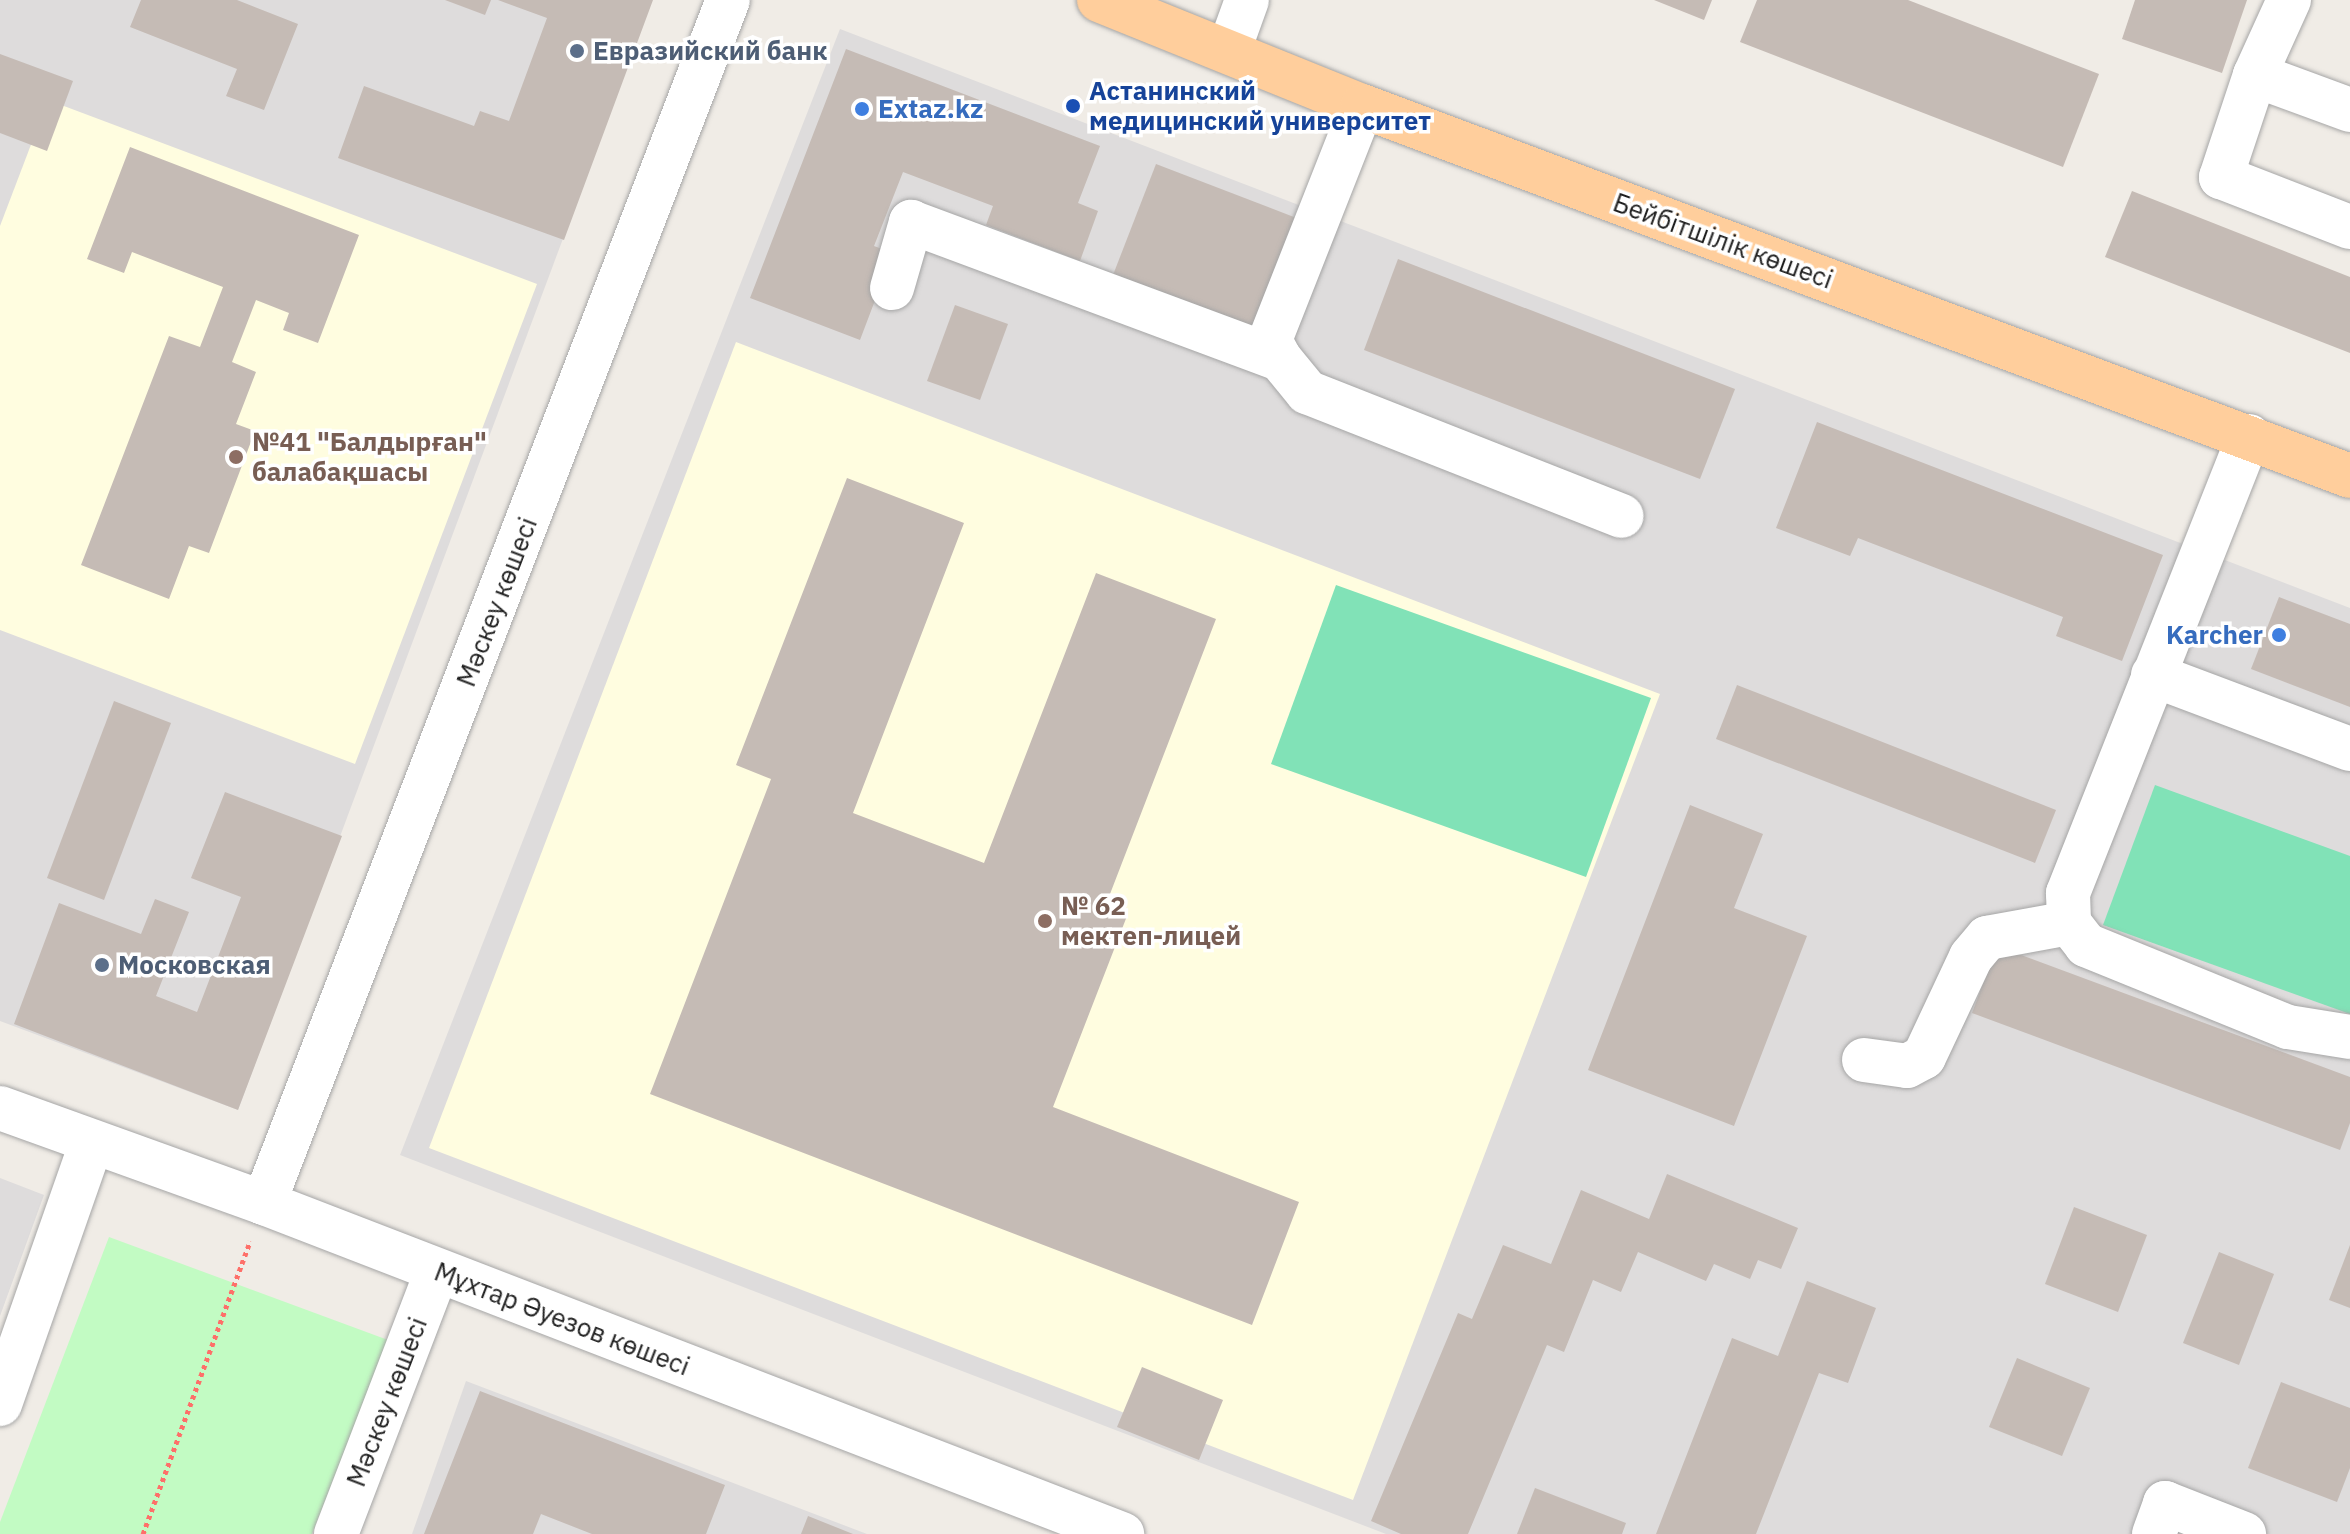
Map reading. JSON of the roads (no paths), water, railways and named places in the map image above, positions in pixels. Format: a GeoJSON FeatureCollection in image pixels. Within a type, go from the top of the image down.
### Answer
{"type":"FeatureCollection","features":[{"type":"Feature","properties":{"kind":"main road","name":"Бейбітшілік көшесі"},"geometry":{"type":"LineString","coordinates":[[1099,0],[1362,106],[2350,476]]}},
{"type":"Feature","properties":{"kind":"main road"},"geometry":{"type":"LineString","coordinates":[[1161,0],[1210,43]]}},
{"type":"Feature","properties":{"kind":"street","name":"Мәскеу көшесі"},"geometry":{"type":"LineString","coordinates":[[264,1203],[728,0]]}},
{"type":"Feature","properties":{"kind":"street"},"geometry":{"type":"LineString","coordinates":[[1210,43],[1247,0]]}},
{"type":"Feature","properties":{"kind":"street"},"geometry":{"type":"LineString","coordinates":[[2289,0],[2255,75],[2221,177],[2350,227]]}},
{"type":"Feature","properties":{"kind":"street"},"geometry":{"type":"LineString","coordinates":[[2255,75],[2350,110]]}},
{"type":"Feature","properties":{"kind":"street"},"geometry":{"type":"LineString","coordinates":[[1362,106],[1270,340],[1280,359],[1307,392],[1621,516]]}},
{"type":"Feature","properties":{"kind":"street"},"geometry":{"type":"LineString","coordinates":[[892,288],[911,222],[1280,359]]}},
{"type":"Feature","properties":{"kind":"street"},"geometry":{"type":"LineString","coordinates":[[2249,436],[2068,893],[2069,923],[2086,945],[2288,1027],[2350,1037]]}},
{"type":"Feature","properties":{"kind":"street"},"geometry":{"type":"LineString","coordinates":[[2153,675],[2350,749]]}},
{"type":"Feature","properties":{"kind":"street"},"geometry":{"type":"LineString","coordinates":[[1864,1060],[1907,1066],[1924,1057],[1971,957],[1987,938],[2069,923]]}},
{"type":"Feature","properties":{"kind":"street","name":"Мұхтар Әуезов көшесі"},"geometry":{"type":"LineString","coordinates":[[0,1108],[91,1144],[264,1203],[1122,1534]]}},
{"type":"Feature","properties":{"kind":"street"},"geometry":{"type":"LineString","coordinates":[[0,1404],[91,1144]]}},
{"type":"Feature","properties":{"kind":"street","name":"Мәскеу көшесі"},"geometry":{"type":"LineString","coordinates":[[336,1534],[437,1271]]}},
{"type":"Feature","properties":{"kind":"street"},"geometry":{"type":"LineString","coordinates":[[2154,1534],[2165,1503],[2244,1534]]}},
{"type":"Feature","properties":{"kind":"place","name":"Евразийский банк"},"geometry":{"type":"Point","coordinates":[577,51]}},
{"type":"Feature","properties":{"kind":"place","name":"Астанинский медицинский университет"},"geometry":{"type":"Point","coordinates":[1073,106]}},
{"type":"Feature","properties":{"kind":"place","name":"Extaz.kz"},"geometry":{"type":"Point","coordinates":[862,109]}},
{"type":"Feature","properties":{"kind":"place","name":"№41 \"Балдырған\" балабақшасы"},"geometry":{"type":"Point","coordinates":[236,457]}},
{"type":"Feature","properties":{"kind":"place","name":"Karcher"},"geometry":{"type":"Point","coordinates":[2279,635]}},
{"type":"Feature","properties":{"kind":"place","name":"№ 62 мектеп-лицей"},"geometry":{"type":"Point","coordinates":[1045,921]}},
{"type":"Feature","properties":{"kind":"place","name":"Московская"},"geometry":{"type":"Point","coordinates":[102,965]}}]}
